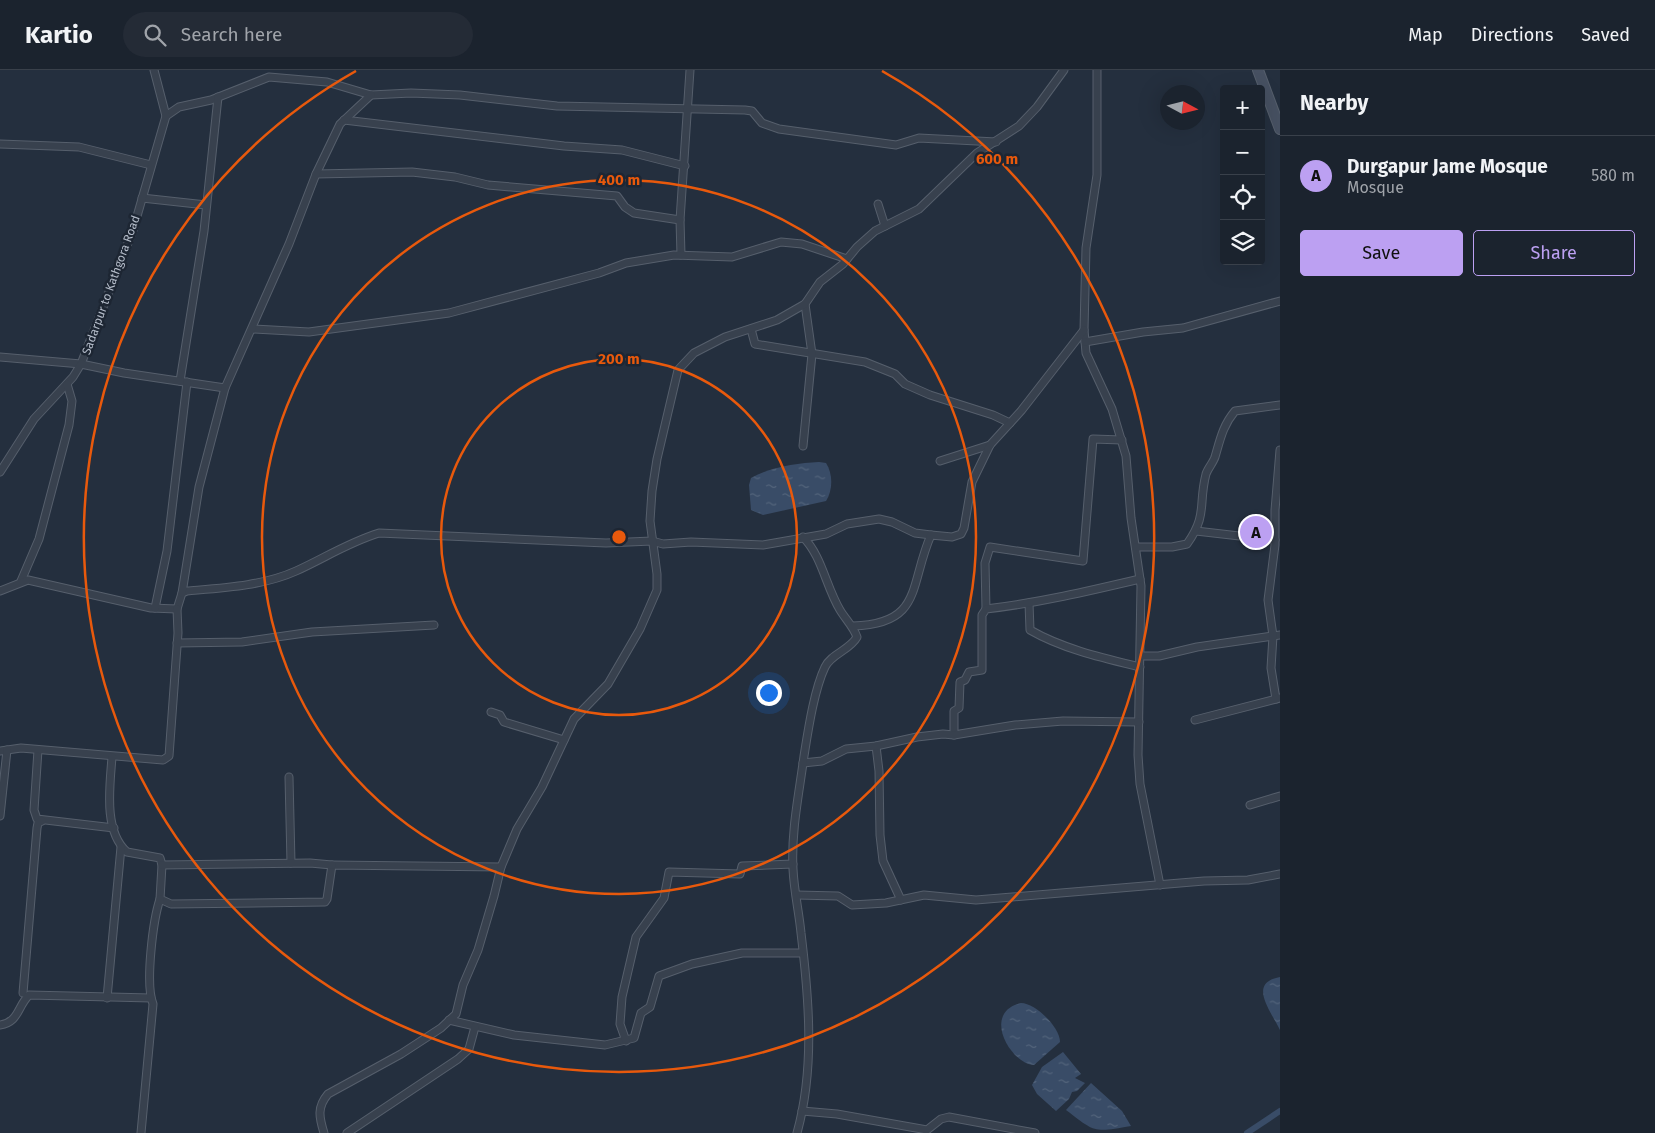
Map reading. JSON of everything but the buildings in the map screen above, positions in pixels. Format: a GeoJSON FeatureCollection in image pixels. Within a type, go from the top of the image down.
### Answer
{"type":"FeatureCollection","features":[{"type":"Feature","properties":{"kind":"main road"},"geometry":{"type":"LineString","coordinates":[[1258,70],[1278,118],[1280,129]]}},
{"type":"Feature","properties":{"kind":"street"},"geometry":{"type":"LineString","coordinates":[[154,70],[166,116],[179,108],[218,97],[269,77],[327,82],[371,95],[410,93],[460,95],[557,106],[752,111],[762,123],[779,129],[896,145],[919,138],[996,142]]}},
{"type":"Feature","properties":{"kind":"street"},"geometry":{"type":"LineString","coordinates":[[681,255],[680,220],[690,70]]}},
{"type":"Feature","properties":{"kind":"street"},"geometry":{"type":"LineString","coordinates":[[324,1133],[319,1110],[321,1103],[328,1094],[401,1054],[441,1028],[456,1014],[463,985],[478,950],[500,867],[517,829],[542,787],[574,719],[608,684],[640,630],[657,590],[657,574],[652,541],[652,491],[657,459],[678,370],[694,353],[724,337],[789,315],[805,304],[820,282],[847,260],[875,231],[919,209],[971,158],[1025,120],[1064,70]]}},
{"type":"Feature","properties":{"kind":"street"},"geometry":{"type":"LineString","coordinates":[[1097,70],[1097,175],[1086,248],[1084,330],[1086,353],[1112,409],[1122,440],[1140,579],[1141,656],[1138,755],[1140,784],[1160,885]]}},
{"type":"Feature","properties":{"kind":"street"},"geometry":{"type":"LineString","coordinates":[[0,816],[4,750],[38,750],[163,760],[169,756],[176,643],[176,609],[182,593],[199,487],[225,388],[316,174],[340,124],[371,95]]}},
{"type":"Feature","properties":{"kind":"street"},"geometry":{"type":"LineString","coordinates":[[155,608],[167,551],[184,382],[218,97]]}},
{"type":"Feature","properties":{"kind":"street","name":"Sadarpur to Kathgora Road"},"geometry":{"type":"LineString","coordinates":[[0,357],[81,364],[133,230],[166,116]]}},
{"type":"Feature","properties":{"kind":"street"},"geometry":{"type":"LineString","coordinates":[[344,120],[554,145],[622,150],[685,166]]}},
{"type":"Feature","properties":{"kind":"street"},"geometry":{"type":"LineString","coordinates":[[0,144],[79,147],[151,165]]}},
{"type":"Feature","properties":{"kind":"street"},"geometry":{"type":"LineString","coordinates":[[316,174],[412,172],[455,177],[488,185],[617,196],[625,207],[634,213],[680,220]]}},
{"type":"Feature","properties":{"kind":"street"},"geometry":{"type":"LineString","coordinates":[[142,198],[206,205]]}},
{"type":"Feature","properties":{"kind":"street"},"geometry":{"type":"LineString","coordinates":[[878,204],[885,226]]}},
{"type":"Feature","properties":{"kind":"street"},"geometry":{"type":"LineString","coordinates":[[252,328],[309,332],[449,314],[599,273],[626,263],[681,255],[732,257],[781,242],[802,244],[847,260]]}},
{"type":"Feature","properties":{"kind":"street"},"geometry":{"type":"LineString","coordinates":[[1085,342],[1143,332],[1183,328],[1280,301]]}},
{"type":"Feature","properties":{"kind":"street"},"geometry":{"type":"LineString","coordinates":[[803,446],[812,354],[805,304]]}},
{"type":"Feature","properties":{"kind":"street"},"geometry":{"type":"LineString","coordinates":[[751,329],[755,344],[812,354],[852,358],[865,362],[895,374],[905,384],[930,395],[993,415],[1010,423]]}},
{"type":"Feature","properties":{"kind":"street"},"geometry":{"type":"LineString","coordinates":[[182,593],[235,586],[295,572],[356,540],[379,534],[606,543],[652,541],[662,544],[691,542],[763,545],[826,534],[847,524],[879,519],[898,524],[915,533],[952,537],[961,534],[972,482],[990,445],[1010,423],[1084,330]]}},
{"type":"Feature","properties":{"kind":"street"},"geometry":{"type":"LineString","coordinates":[[0,472],[34,419],[67,384],[81,364],[124,373],[225,388]]}},
{"type":"Feature","properties":{"kind":"street"},"geometry":{"type":"LineString","coordinates":[[21,581],[39,539],[69,425],[72,401],[67,384]]}},
{"type":"Feature","properties":{"kind":"street"},"geometry":{"type":"LineString","coordinates":[[1136,547],[1172,547],[1186,544],[1196,531],[1202,516],[1206,473],[1214,458],[1226,421],[1234,411],[1280,405]]}},
{"type":"Feature","properties":{"kind":"street"},"geometry":{"type":"LineString","coordinates":[[954,735],[952,716],[954,711],[959,708],[960,682],[965,680],[969,672],[982,670],[982,615],[986,609],[985,563],[990,547],[1083,561],[1094,439],[1122,440]]}},
{"type":"Feature","properties":{"kind":"street"},"geometry":{"type":"LineString","coordinates":[[940,461],[990,445]]}},
{"type":"Feature","properties":{"kind":"street"},"geometry":{"type":"LineString","coordinates":[[1195,720],[1278,699],[1271,668],[1276,636],[1268,600],[1275,540],[1280,450]]}},
{"type":"Feature","properties":{"kind":"street"},"geometry":{"type":"LineString","coordinates":[[1196,531],[1275,540]]}},
{"type":"Feature","properties":{"kind":"street"},"geometry":{"type":"LineString","coordinates":[[853,626],[889,621],[905,608],[920,575],[921,560],[930,535]]}},
{"type":"Feature","properties":{"kind":"street"},"geometry":{"type":"LineString","coordinates":[[797,1133],[802,1111],[810,1033],[793,864],[793,830],[803,763],[819,682],[825,665],[852,645],[856,636],[853,626],[840,610],[829,581],[803,537]]}},
{"type":"Feature","properties":{"kind":"street"},"geometry":{"type":"LineString","coordinates":[[986,609],[1081,594],[1140,579]]}},
{"type":"Feature","properties":{"kind":"street"},"geometry":{"type":"LineString","coordinates":[[0,591],[21,581],[28,580],[155,608],[176,609]]}},
{"type":"Feature","properties":{"kind":"street"},"geometry":{"type":"LineString","coordinates":[[1029,603],[1030,630],[1043,638],[1064,646],[1140,667]]}},
{"type":"Feature","properties":{"kind":"street"},"geometry":{"type":"LineString","coordinates":[[176,643],[242,642],[312,632],[434,625]]}},
{"type":"Feature","properties":{"kind":"street"},"geometry":{"type":"LineString","coordinates":[[1141,656],[1160,656],[1197,647],[1276,636]]}},
{"type":"Feature","properties":{"kind":"street"},"geometry":{"type":"LineString","coordinates":[[491,712],[514,725],[564,740]]}},
{"type":"Feature","properties":{"kind":"street"},"geometry":{"type":"LineString","coordinates":[[803,763],[822,761],[846,749],[876,746],[917,737],[943,734],[954,735],[1036,722],[1139,722]]}},
{"type":"Feature","properties":{"kind":"street"},"geometry":{"type":"LineString","coordinates":[[876,746],[883,860],[901,900]]}},
{"type":"Feature","properties":{"kind":"street"},"geometry":{"type":"LineString","coordinates":[[38,750],[34,817],[42,821],[114,828]]}},
{"type":"Feature","properties":{"kind":"street"},"geometry":{"type":"LineString","coordinates":[[107,998],[121,847],[114,828],[110,806],[112,757]]}},
{"type":"Feature","properties":{"kind":"street"},"geometry":{"type":"LineString","coordinates":[[289,777],[292,863]]}},
{"type":"Feature","properties":{"kind":"street"},"geometry":{"type":"LineString","coordinates":[[1250,805],[1280,796]]}},
{"type":"Feature","properties":{"kind":"street"},"geometry":{"type":"LineString","coordinates":[[23,992],[35,846],[38,822],[42,821]]}},
{"type":"Feature","properties":{"kind":"street"},"geometry":{"type":"LineString","coordinates":[[121,847],[127,852],[160,858],[162,864],[160,899],[155,914],[151,998],[153,1004],[141,1133]]}},
{"type":"Feature","properties":{"kind":"street"},"geometry":{"type":"LineString","coordinates":[[162,864],[292,863],[500,867]]}},
{"type":"Feature","properties":{"kind":"street"},"geometry":{"type":"LineString","coordinates":[[626,1041],[620,1024],[622,997],[636,937],[664,898],[669,872],[740,874],[742,866],[793,864]]}},
{"type":"Feature","properties":{"kind":"street"},"geometry":{"type":"LineString","coordinates":[[160,899],[171,904],[325,902],[332,865]]}},
{"type":"Feature","properties":{"kind":"street"},"geometry":{"type":"LineString","coordinates":[[797,896],[838,896],[852,904],[901,900],[924,895],[976,900],[1248,880],[1280,874]]}},
{"type":"Feature","properties":{"kind":"street"},"geometry":{"type":"LineString","coordinates":[[449,1020],[514,1035],[605,1045],[634,1038],[641,1013],[650,1007],[658,976],[692,964],[742,952],[802,953]]}},
{"type":"Feature","properties":{"kind":"street"},"geometry":{"type":"LineString","coordinates":[[0,1025],[12,1022],[29,996],[151,998]]}},
{"type":"Feature","properties":{"kind":"street"},"geometry":{"type":"LineString","coordinates":[[347,1133],[458,1059],[469,1049],[475,1027]]}},
{"type":"Feature","properties":{"kind":"street"},"geometry":{"type":"LineString","coordinates":[[802,1111],[837,1114],[927,1130],[938,1121],[949,1117],[1035,1133]]}},
{"type":"Feature","properties":{"kind":"street"},"geometry":{"type":"LineString","coordinates":[[937,1133],[938,1121]]}},
{"type":"Feature","properties":{"kind":"water"},"geometry":{"type":"Polygon","coordinates":[[[826,463],[831,477],[830,492],[826,501],[763,515],[751,510],[749,485],[751,478],[784,466],[826,463]]]}},
{"type":"Feature","properties":{"kind":"water"},"geometry":{"type":"Polygon","coordinates":[[[1280,977],[1280,1030],[1267,1006],[1263,991],[1265,985],[1270,980],[1280,977]]]}},
{"type":"Feature","properties":{"kind":"water"},"geometry":{"type":"Polygon","coordinates":[[[1021,1003],[1033,1007],[1046,1017],[1059,1036],[1060,1042],[1034,1065],[1025,1063],[1009,1048],[1001,1027],[1003,1017],[1009,1009],[1021,1003]]]}},
{"type":"Feature","properties":{"kind":"water"},"geometry":{"type":"Polygon","coordinates":[[[1063,1052],[1081,1074],[1075,1078],[1085,1083],[1077,1091],[1072,1092],[1069,1099],[1056,1111],[1037,1094],[1032,1085],[1042,1067],[1063,1052]]]}},
{"type":"Feature","properties":{"kind":"water"},"geometry":{"type":"Polygon","coordinates":[[[1091,1083],[1122,1111],[1131,1126],[1109,1130],[1095,1129],[1089,1127],[1066,1110],[1091,1083]]]}},
{"type":"Feature","properties":{"kind":"waterway"},"geometry":{"type":"LineString","coordinates":[[1247,1133],[1280,1111]]}},
{"type":"Feature","properties":{"kind":"place","name":"Durgapur Jame Mosque"},"geometry":{"type":"Point","coordinates":[1256,532]}}]}
